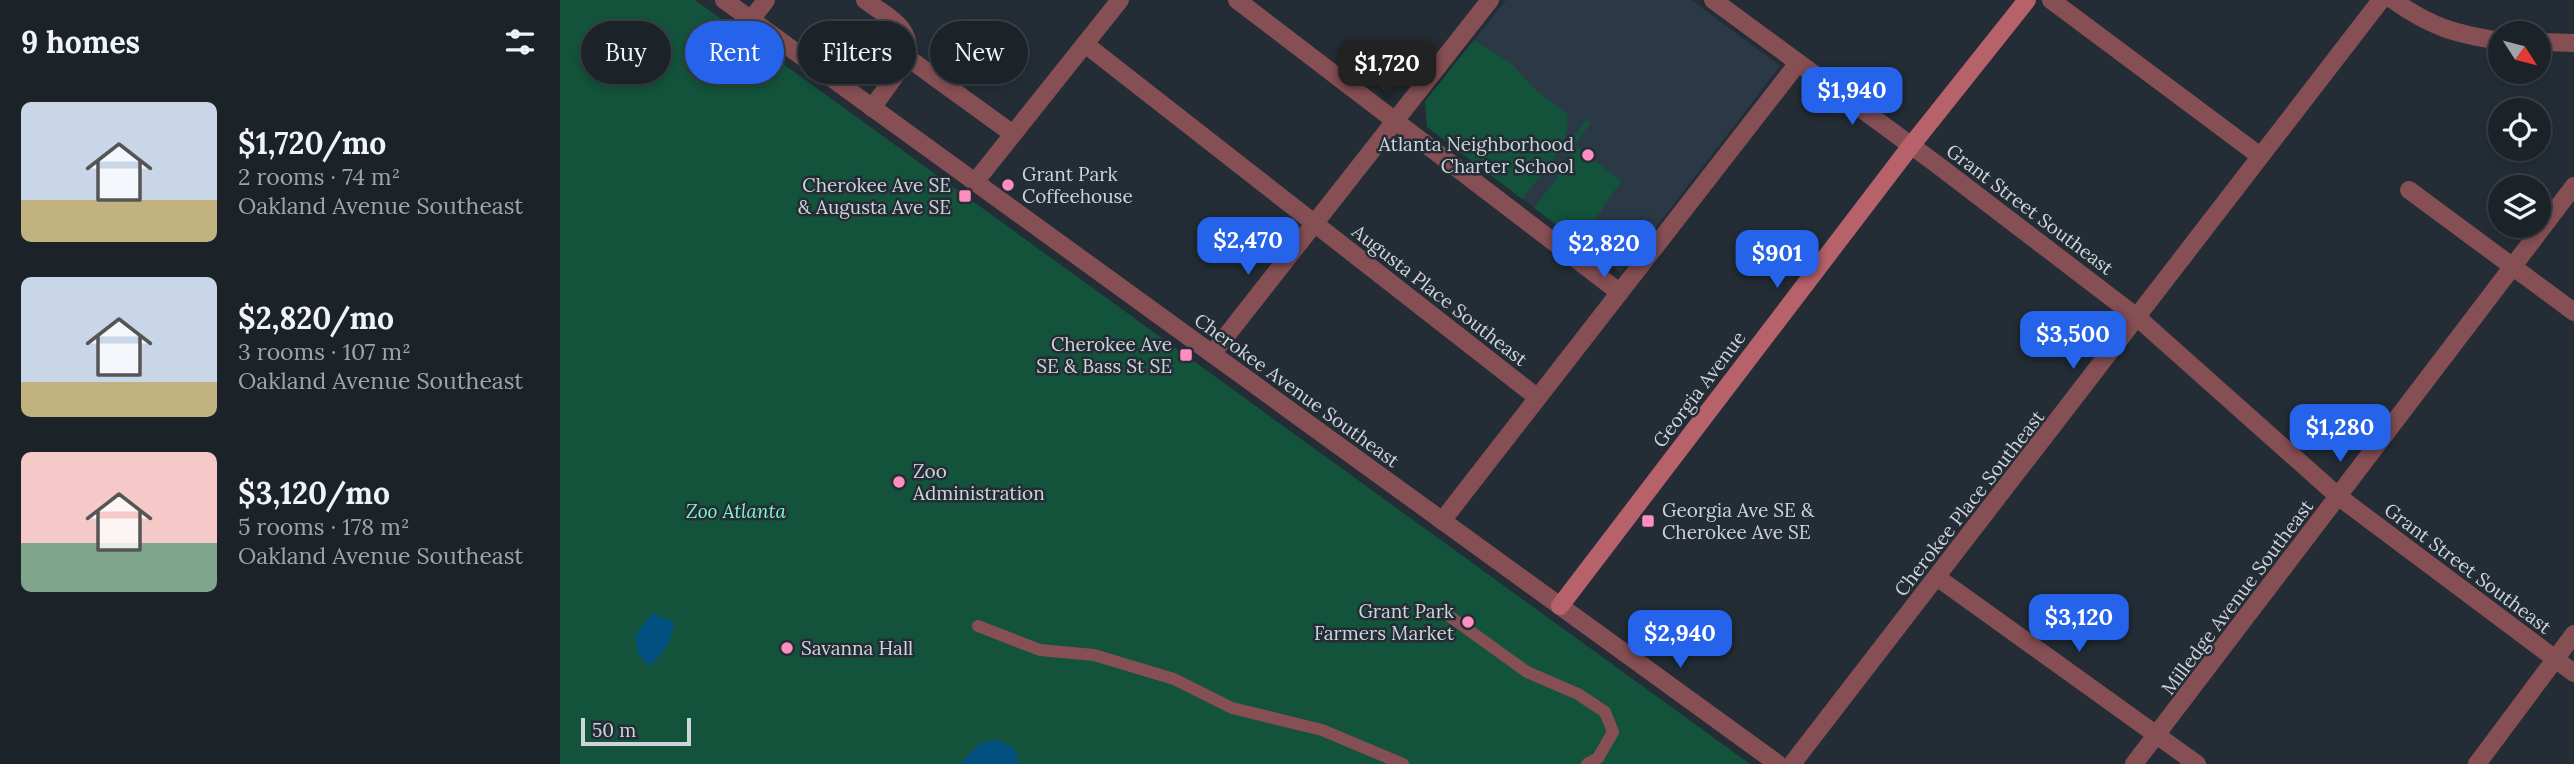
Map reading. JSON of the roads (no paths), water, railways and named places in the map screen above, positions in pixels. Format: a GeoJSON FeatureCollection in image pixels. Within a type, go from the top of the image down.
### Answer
{"type":"FeatureCollection","features":[{"type":"Feature","properties":{"kind":"main road","name":"Georgia Avenue"},"geometry":{"type":"LineString","coordinates":[[1560,606],[1910,147],[2027,0]]}},
{"type":"Feature","properties":{"kind":"street","name":"Cherokee Avenue Southeast"},"geometry":{"type":"LineString","coordinates":[[724,0],[1778,764]]}},
{"type":"Feature","properties":{"kind":"street"},"geometry":{"type":"LineString","coordinates":[[751,20],[766,0]]}},
{"type":"Feature","properties":{"kind":"street"},"geometry":{"type":"LineString","coordinates":[[865,0],[892,21]]}},
{"type":"Feature","properties":{"kind":"street"},"geometry":{"type":"LineString","coordinates":[[975,182],[1120,0]]}},
{"type":"Feature","properties":{"kind":"street"},"geometry":{"type":"LineString","coordinates":[[1237,0],[1619,292]]}},
{"type":"Feature","properties":{"kind":"street"},"geometry":{"type":"LineString","coordinates":[[1212,354],[1490,0]]}},
{"type":"Feature","properties":{"kind":"street","name":"Grant Street Southeast"},"geometry":{"type":"LineString","coordinates":[[1713,0],[2138,318],[2339,498],[2574,673]]}},
{"type":"Feature","properties":{"kind":"street"},"geometry":{"type":"LineString","coordinates":[[2051,0],[2260,156]]}},
{"type":"Feature","properties":{"kind":"street","name":"Cherokee Place Southeast"},"geometry":{"type":"LineString","coordinates":[[1792,764],[2381,0]]}},
{"type":"Feature","properties":{"kind":"street"},"geometry":{"type":"LineString","coordinates":[[2393,0],[2412,14],[2455,34],[2488,38]]}},
{"type":"Feature","properties":{"kind":"street"},"geometry":{"type":"LineString","coordinates":[[2552,42],[2574,43]]}},
{"type":"Feature","properties":{"kind":"street","name":"Augusta Place Southeast"},"geometry":{"type":"LineString","coordinates":[[1084,44],[1538,398]]}},
{"type":"Feature","properties":{"kind":"street"},"geometry":{"type":"LineString","coordinates":[[1442,521],[1798,63]]}},
{"type":"Feature","properties":{"kind":"street"},"geometry":{"type":"LineString","coordinates":[[916,64],[1013,134]]}},
{"type":"Feature","properties":{"kind":"street"},"geometry":{"type":"LineString","coordinates":[[872,108],[889,84]]}},
{"type":"Feature","properties":{"kind":"street","name":"Milledge Avenue Southeast"},"geometry":{"type":"LineString","coordinates":[[2134,764],[2574,186]]}},
{"type":"Feature","properties":{"kind":"street"},"geometry":{"type":"LineString","coordinates":[[2409,190],[2574,312]]}},
{"type":"Feature","properties":{"kind":"street"},"geometry":{"type":"LineString","coordinates":[[1938,578],[2197,764]]}},
{"type":"Feature","properties":{"kind":"street"},"geometry":{"type":"LineString","coordinates":[[1445,613],[1527,672],[1578,694],[1605,712],[1613,732],[1598,758],[1587,764]]}},
{"type":"Feature","properties":{"kind":"street"},"geometry":{"type":"LineString","coordinates":[[978,626],[1040,650],[1094,655],[1174,679],[1232,708],[1322,730],[1403,764]]}},
{"type":"Feature","properties":{"kind":"street"},"geometry":{"type":"LineString","coordinates":[[2477,764],[2574,634]]}},
{"type":"Feature","properties":{"kind":"water"},"geometry":{"type":"Polygon","coordinates":[[[652,613],[674,622],[672,635],[666,646],[649,666],[637,652],[636,636],[652,613]]]}},
{"type":"Feature","properties":{"kind":"water"},"geometry":{"type":"Polygon","coordinates":[[[998,740],[1014,748],[1020,764],[960,764],[980,743],[998,740]]]}},
{"type":"Feature","properties":{"kind":"place","name":"Atlanta Neighborhood Charter School"},"geometry":{"type":"Point","coordinates":[1588,155]}},
{"type":"Feature","properties":{"kind":"place","name":"Grant Park Coffeehouse"},"geometry":{"type":"Point","coordinates":[1008,185]}},
{"type":"Feature","properties":{"kind":"place","name":"Cherokee Ave SE & Augusta Ave SE"},"geometry":{"type":"Point","coordinates":[965,196]}},
{"type":"Feature","properties":{"kind":"place","name":"Cherokee Ave SE & Bass St SE"},"geometry":{"type":"Point","coordinates":[1186,355]}},
{"type":"Feature","properties":{"kind":"place","name":"Zoo Administration"},"geometry":{"type":"Point","coordinates":[899,482]}},
{"type":"Feature","properties":{"kind":"place","name":"Georgia Ave SE & Cherokee Ave SE"},"geometry":{"type":"Point","coordinates":[1648,521]}},
{"type":"Feature","properties":{"kind":"place","name":"Grant Park Farmers Market"},"geometry":{"type":"Point","coordinates":[1468,622]}},
{"type":"Feature","properties":{"kind":"place","name":"Savanna Hall"},"geometry":{"type":"Point","coordinates":[787,648]}},
{"type":"Feature","properties":{"kind":"park label","name":"Zoo Atlanta"},"geometry":{"type":"Point","coordinates":[736,511]}}]}
